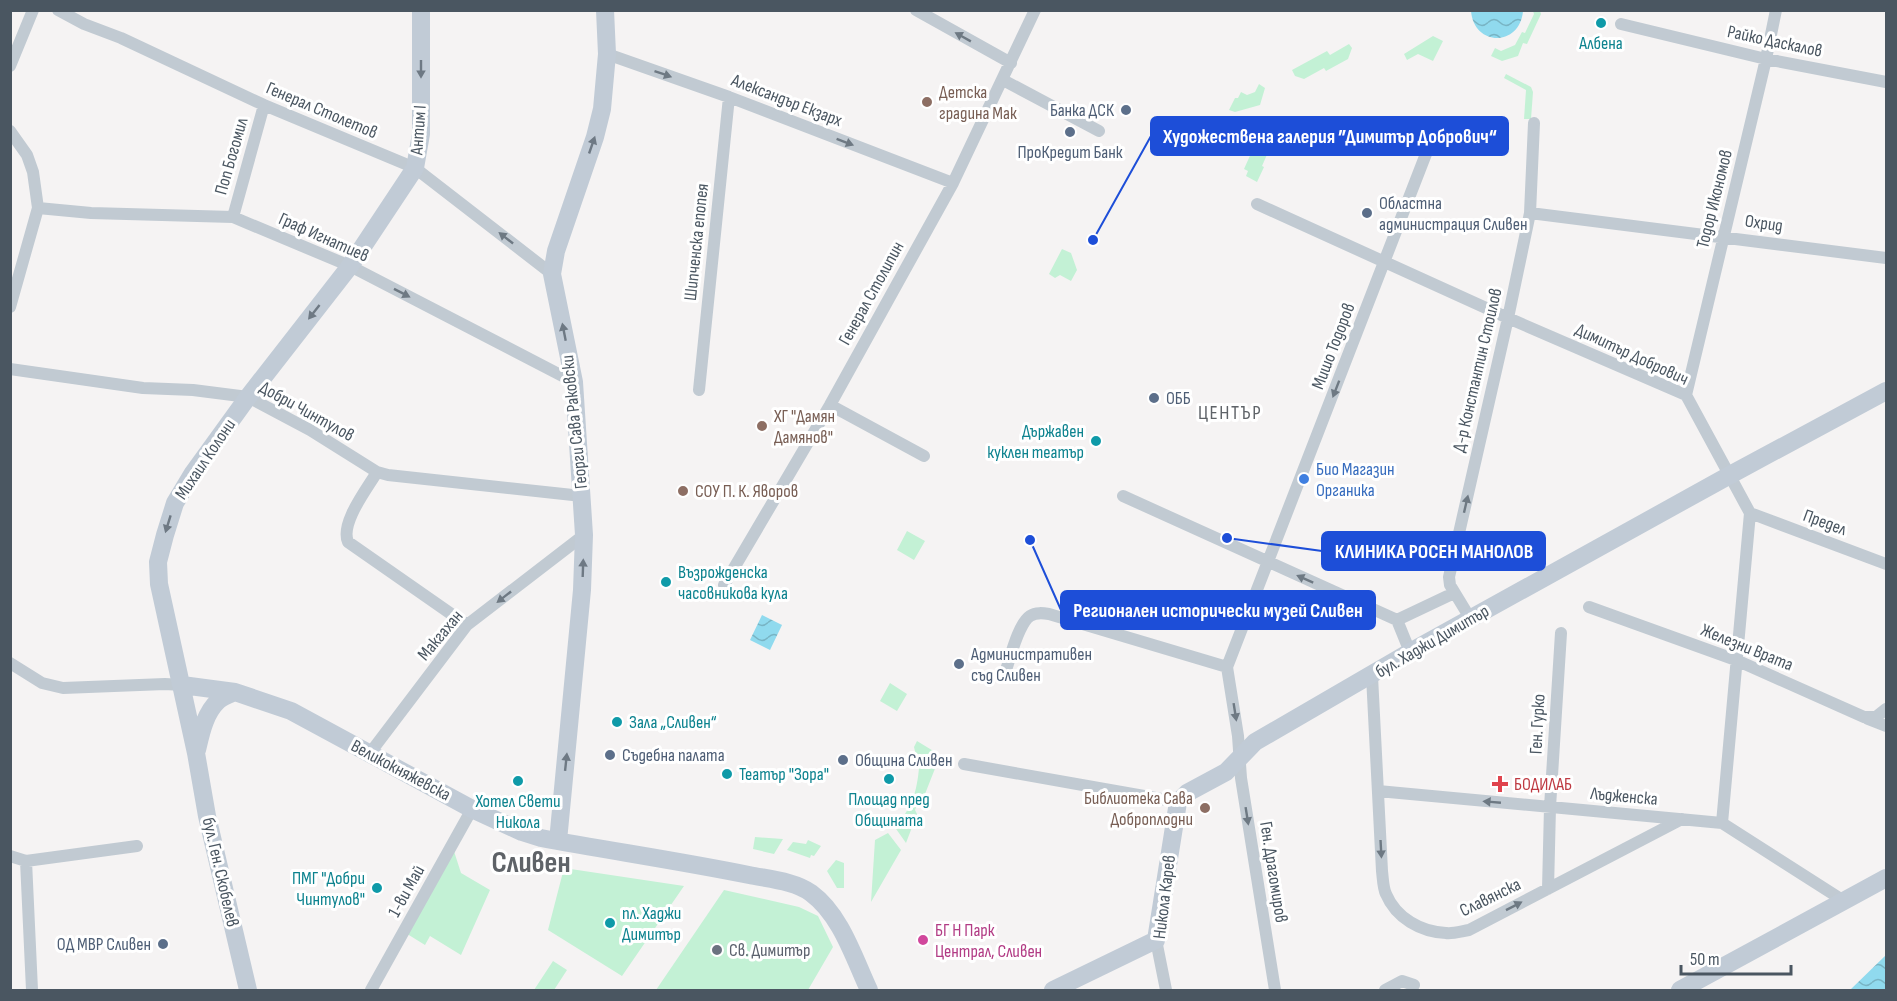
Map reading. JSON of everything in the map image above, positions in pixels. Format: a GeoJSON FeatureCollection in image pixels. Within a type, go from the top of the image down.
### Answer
{"type":"FeatureCollection","features":[{"type":"Feature","properties":{"kind":"street"},"geometry":{"type":"LineString","coordinates":[[10,66],[33,10]]}},
{"type":"Feature","properties":{"kind":"street","name":"Антим I"},"geometry":{"type":"LineString","coordinates":[[350,266],[415,168],[421,134],[421,10]]}},
{"type":"Feature","properties":{"kind":"street","name":"Георги Сава Раковски"},"geometry":{"type":"LineString","coordinates":[[558,842],[582,590],[584,535],[573,382],[552,274],[556,251],[602,110],[607,54],[604,10]]}},
{"type":"Feature","properties":{"kind":"street"},"geometry":{"type":"LineString","coordinates":[[916,10],[1011,63]]}},
{"type":"Feature","properties":{"kind":"street","name":"Генерал Столипин"},"geometry":{"type":"LineString","coordinates":[[724,585],[830,405],[952,183],[1035,10]]}},
{"type":"Feature","properties":{"kind":"street","name":"Тодор Икономов"},"geometry":{"type":"LineString","coordinates":[[1686,395],[1776,10]]}},
{"type":"Feature","properties":{"kind":"street","name":"Генерал Столетов"},"geometry":{"type":"LineString","coordinates":[[64,12],[264,105],[415,168],[552,274]]}},
{"type":"Feature","properties":{"kind":"street","name":"Райко Даскалов"},"geometry":{"type":"LineString","coordinates":[[1621,24],[1766,59],[1887,82]]}},
{"type":"Feature","properties":{"kind":"street","name":"Александър Екзарх"},"geometry":{"type":"LineString","coordinates":[[607,54],[952,183]]}},
{"type":"Feature","properties":{"kind":"street"},"geometry":{"type":"LineString","coordinates":[[1003,80],[1099,131]]}},
{"type":"Feature","properties":{"kind":"street","name":"Шипченска епопея"},"geometry":{"type":"LineString","coordinates":[[699,390],[729,98]]}},
{"type":"Feature","properties":{"kind":"street","name":"Поп Богомил"},"geometry":{"type":"LineString","coordinates":[[233,217],[264,105]]}},
{"type":"Feature","properties":{"kind":"street","name":"Д-р Константин Стоилов"},"geometry":{"type":"LineString","coordinates":[[1470,618],[1454,593],[1449,577],[1530,213],[1534,123]]}},
{"type":"Feature","properties":{"kind":"street"},"geometry":{"type":"LineString","coordinates":[[10,131],[27,154],[33,172],[38,208],[11,306]]}},
{"type":"Feature","properties":{"kind":"street","name":"Мишо Тодоров"},"geometry":{"type":"LineString","coordinates":[[1227,667],[1431,141]]}},
{"type":"Feature","properties":{"kind":"street","name":"Димитър Добрович"},"geometry":{"type":"LineString","coordinates":[[1257,204],[1508,318],[1686,395],[1750,513]]}},
{"type":"Feature","properties":{"kind":"street","name":"Граф Игнатиев"},"geometry":{"type":"LineString","coordinates":[[38,208],[90,213],[233,217],[350,266],[573,382]]}},
{"type":"Feature","properties":{"kind":"street","name":"Охрид"},"geometry":{"type":"LineString","coordinates":[[1530,213],[1887,258]]}},
{"type":"Feature","properties":{"kind":"street","name":"Михаил Колони"},"geometry":{"type":"LineString","coordinates":[[196,753],[160,591],[158,562],[175,503],[193,473],[248,397],[350,266]]}},
{"type":"Feature","properties":{"kind":"street","name":"Добри Чинтулов"},"geometry":{"type":"LineString","coordinates":[[10,369],[143,388],[193,390],[248,397],[310,430],[377,472],[388,476],[582,496]]}},
{"type":"Feature","properties":{"kind":"street","name":"бул. Хаджи Димитър"},"geometry":{"type":"LineString","coordinates":[[1178,802],[1187,793],[1226,772],[1255,742],[1410,652],[1887,391]]}},
{"type":"Feature","properties":{"kind":"street"},"geometry":{"type":"LineString","coordinates":[[830,405],[924,456]]}},
{"type":"Feature","properties":{"kind":"street"},"geometry":{"type":"LineString","coordinates":[[377,472],[346,525],[348,542],[467,625]]}},
{"type":"Feature","properties":{"kind":"street"},"geometry":{"type":"LineString","coordinates":[[1123,496],[1397,620],[1410,652]]}},
{"type":"Feature","properties":{"kind":"street"},"geometry":{"type":"LineString","coordinates":[[1750,513],[1722,823],[1844,901]]}},
{"type":"Feature","properties":{"kind":"street","name":"Предел"},"geometry":{"type":"LineString","coordinates":[[1750,513],[1887,564]]}},
{"type":"Feature","properties":{"kind":"street","name":"Макгахан"},"geometry":{"type":"LineString","coordinates":[[370,753],[467,625],[584,535]]}},
{"type":"Feature","properties":{"kind":"street"},"geometry":{"type":"LineString","coordinates":[[1397,620],[1454,593]]}},
{"type":"Feature","properties":{"kind":"street","name":"Железни Врата"},"geometry":{"type":"LineString","coordinates":[[1589,607],[1736,660],[1887,726]]}},
{"type":"Feature","properties":{"kind":"street"},"geometry":{"type":"LineString","coordinates":[[1005,673],[1021,627],[1029,616],[1040,613],[1227,667]]}},
{"type":"Feature","properties":{"kind":"street","name":"Ген. Гурко"},"geometry":{"type":"LineString","coordinates":[[1548,888],[1550,807],[1561,633]]}},
{"type":"Feature","properties":{"kind":"street","name":"Великокняжевска"},"geometry":{"type":"LineString","coordinates":[[10,663],[42,683],[63,688],[165,684],[235,692],[291,711],[472,809],[522,832],[558,842],[664,859],[796,886],[809,891],[829,911],[849,944],[869,990]]}},
{"type":"Feature","properties":{"kind":"street","name":"Ген. Драгомиров"},"geometry":{"type":"LineString","coordinates":[[1227,667],[1275,990]]}},
{"type":"Feature","properties":{"kind":"street","name":"Славянска"},"geometry":{"type":"LineString","coordinates":[[1372,676],[1385,893],[1393,908],[1409,922],[1426,930],[1447,933],[1469,930],[1682,819]]}},
{"type":"Feature","properties":{"kind":"street"},"geometry":{"type":"LineString","coordinates":[[196,753],[210,711],[218,700],[235,692]]}},
{"type":"Feature","properties":{"kind":"street"},"geometry":{"type":"LineString","coordinates":[[1864,717],[1876,717],[1887,709]]}},
{"type":"Feature","properties":{"kind":"street","name":"бул. Ген. Скобелев"},"geometry":{"type":"LineString","coordinates":[[196,753],[207,816],[248,990]]}},
{"type":"Feature","properties":{"kind":"street"},"geometry":{"type":"LineString","coordinates":[[964,764],[1178,802]]}},
{"type":"Feature","properties":{"kind":"street","name":"Лъдженска"},"geometry":{"type":"LineString","coordinates":[[1378,791],[1722,823]]}},
{"type":"Feature","properties":{"kind":"street","name":"Никола Карев"},"geometry":{"type":"LineString","coordinates":[[1166,990],[1156,940],[1178,802]]}},
{"type":"Feature","properties":{"kind":"street","name":"1-ви Май"},"geometry":{"type":"LineString","coordinates":[[371,990],[472,809]]}},
{"type":"Feature","properties":{"kind":"street"},"geometry":{"type":"LineString","coordinates":[[10,856],[26,861],[137,846]]}},
{"type":"Feature","properties":{"kind":"street"},"geometry":{"type":"LineString","coordinates":[[26,861],[32,990]]}},
{"type":"Feature","properties":{"kind":"street"},"geometry":{"type":"LineString","coordinates":[[1680,990],[1887,878]]}},
{"type":"Feature","properties":{"kind":"street"},"geometry":{"type":"LineString","coordinates":[[1053,990],[1156,940]]}},
{"type":"Feature","properties":{"kind":"street"},"geometry":{"type":"LineString","coordinates":[[1385,990],[1402,981],[1414,985]]}},
{"type":"Feature","properties":{"kind":"green space"},"geometry":{"type":"Polygon","coordinates":[[[1533,11],[1540,11],[1541,14],[1527,44],[1523,43],[1518,56],[1502,61],[1491,56],[1495,48],[1501,51],[1515,45],[1522,32],[1525,33],[1534,14],[1533,11]]]}},
{"type":"Feature","properties":{"kind":"green space"},"geometry":{"type":"Polygon","coordinates":[[[1433,36],[1443,41],[1433,61],[1418,54],[1407,60],[1404,54],[1433,36]]]}},
{"type":"Feature","properties":{"kind":"green space"},"geometry":{"type":"Polygon","coordinates":[[[1349,44],[1352,48],[1348,59],[1326,71],[1324,68],[1304,79],[1295,76],[1292,70],[1327,51],[1330,55],[1349,44]]]}},
{"type":"Feature","properties":{"kind":"green space"},"geometry":{"type":"Polygon","coordinates":[[[1506,74],[1531,87],[1533,92],[1531,119],[1524,119],[1526,90],[1504,78],[1506,74]]]}},
{"type":"Feature","properties":{"kind":"green space"},"geometry":{"type":"Polygon","coordinates":[[[1259,84],[1265,88],[1260,105],[1235,112],[1229,110],[1241,92],[1247,95],[1255,92],[1259,84]]]}},
{"type":"Feature","properties":{"kind":"green space"},"geometry":{"type":"Polygon","coordinates":[[[1262,146],[1269,150],[1257,182],[1246,176],[1248,171],[1244,169],[1253,149],[1262,146]]]}},
{"type":"Feature","properties":{"kind":"green space"},"geometry":{"type":"Polygon","coordinates":[[[1062,249],[1071,253],[1077,270],[1071,281],[1060,275],[1055,278],[1049,274],[1062,249]]]}},
{"type":"Feature","properties":{"kind":"green space"},"geometry":{"type":"Polygon","coordinates":[[[907,531],[925,541],[914,560],[897,550],[907,531]]]}},
{"type":"Feature","properties":{"kind":"green space"},"geometry":{"type":"Polygon","coordinates":[[[890,683],[907,694],[897,711],[880,701],[890,683]]]}},
{"type":"Feature","properties":{"kind":"green space"},"geometry":{"type":"Polygon","coordinates":[[[917,741],[935,752],[933,758],[917,760],[914,747],[917,741]]]}},
{"type":"Feature","properties":{"kind":"green space"},"geometry":{"type":"Polygon","coordinates":[[[936,766],[925,794],[921,795],[915,810],[917,814],[906,843],[894,826],[909,807],[917,784],[919,768],[936,766]]]}},
{"type":"Feature","properties":{"kind":"green space"},"geometry":{"type":"Polygon","coordinates":[[[888,833],[901,850],[871,902],[875,840],[888,833]]]}},
{"type":"Feature","properties":{"kind":"green space"},"geometry":{"type":"Polygon","coordinates":[[[755,837],[783,839],[774,854],[753,849],[755,837]]]}},
{"type":"Feature","properties":{"kind":"green space"},"geometry":{"type":"Polygon","coordinates":[[[808,840],[821,846],[810,858],[787,850],[793,842],[806,844],[808,840]]]}},
{"type":"Feature","properties":{"kind":"green space"},"geometry":{"type":"Polygon","coordinates":[[[452,845],[461,873],[490,890],[461,955],[430,936],[425,945],[404,932],[452,845]]]}},
{"type":"Feature","properties":{"kind":"green space"},"geometry":{"type":"Polygon","coordinates":[[[836,860],[844,863],[844,888],[837,888],[827,871],[836,860]]]}},
{"type":"Feature","properties":{"kind":"green space"},"geometry":{"type":"Polygon","coordinates":[[[564,868],[684,886],[622,976],[548,930],[564,868]]]}},
{"type":"Feature","properties":{"kind":"green space"},"geometry":{"type":"Polygon","coordinates":[[[724,890],[799,907],[818,916],[833,947],[808,990],[656,990],[724,890]]]}},
{"type":"Feature","properties":{"kind":"green space"},"geometry":{"type":"Polygon","coordinates":[[[553,961],[567,970],[554,990],[534,990],[553,961]]]}},
{"type":"Feature","properties":{"kind":"water"},"geometry":{"type":"Polygon","coordinates":[[[1471,11],[1523,11],[1520,23],[1514,31],[1497,38],[1480,31],[1474,23],[1471,11]]]}},
{"type":"Feature","properties":{"kind":"water"},"geometry":{"type":"Polygon","coordinates":[[[762,615],[782,625],[770,650],[750,640],[762,615]]]}},
{"type":"Feature","properties":{"kind":"water"},"geometry":{"type":"Polygon","coordinates":[[[1886,955],[1886,990],[1850,990],[1886,955]]]}},
{"type":"Feature","properties":{"kind":"place","name":"Албена"},"geometry":{"type":"Point","coordinates":[1601,23]}},
{"type":"Feature","properties":{"kind":"place","name":"Детска градина Мак"},"geometry":{"type":"Point","coordinates":[927,102]}},
{"type":"Feature","properties":{"kind":"place","name":"Банка ДСК"},"geometry":{"type":"Point","coordinates":[1126,110]}},
{"type":"Feature","properties":{"kind":"place","name":"ПроКредит Банк"},"geometry":{"type":"Point","coordinates":[1070,132]}},
{"type":"Feature","properties":{"kind":"place","name":"Областна администрация Сливен"},"geometry":{"type":"Point","coordinates":[1367,213]}},
{"type":"Feature","properties":{"kind":"place","name":"Художествена галерия ”Димитър Добрович“"},"geometry":{"type":"Point","coordinates":[1093,240]}},
{"type":"Feature","properties":{"kind":"place","name":"ОББ"},"geometry":{"type":"Point","coordinates":[1154,398]}},
{"type":"Feature","properties":{"kind":"place","name":"ХГ \"Дамян Дамянов\""},"geometry":{"type":"Point","coordinates":[762,426]}},
{"type":"Feature","properties":{"kind":"place","name":"Държавен куклен театър"},"geometry":{"type":"Point","coordinates":[1096,441]}},
{"type":"Feature","properties":{"kind":"place","name":"Био Магазин Органика"},"geometry":{"type":"Point","coordinates":[1304,479]}},
{"type":"Feature","properties":{"kind":"place","name":"СОУ П. К. Яворов"},"geometry":{"type":"Point","coordinates":[683,491]}},
{"type":"Feature","properties":{"kind":"place","name":"КЛИНИКА РОСЕН МАНОЛОВ"},"geometry":{"type":"Point","coordinates":[1227,538]}},
{"type":"Feature","properties":{"kind":"place","name":"Регионален исторически музей Сливен"},"geometry":{"type":"Point","coordinates":[1030,540]}},
{"type":"Feature","properties":{"kind":"place","name":"Възрожденска часовникова кула"},"geometry":{"type":"Point","coordinates":[666,582]}},
{"type":"Feature","properties":{"kind":"place","name":"Административен съд Сливен"},"geometry":{"type":"Point","coordinates":[959,664]}},
{"type":"Feature","properties":{"kind":"place","name":"Зала „Сливен“"},"geometry":{"type":"Point","coordinates":[617,722]}},
{"type":"Feature","properties":{"kind":"place","name":"Съдебна палата"},"geometry":{"type":"Point","coordinates":[610,755]}},
{"type":"Feature","properties":{"kind":"place","name":"Община Сливен"},"geometry":{"type":"Point","coordinates":[843,760]}},
{"type":"Feature","properties":{"kind":"place","name":"Театър \"Зора\""},"geometry":{"type":"Point","coordinates":[727,774]}},
{"type":"Feature","properties":{"kind":"place","name":"Площад пред Общината"},"geometry":{"type":"Point","coordinates":[889,779]}},
{"type":"Feature","properties":{"kind":"place","name":"Хотел Свети Никола"},"geometry":{"type":"Point","coordinates":[518,781]}},
{"type":"Feature","properties":{"kind":"place","name":"БОДИЛАБ"},"geometry":{"type":"Point","coordinates":[1500,784]}},
{"type":"Feature","properties":{"kind":"place","name":"Библиотека Сава Доброплодни"},"geometry":{"type":"Point","coordinates":[1205,808]}},
{"type":"Feature","properties":{"kind":"place","name":"ПМГ \"Добри Чинтулов\""},"geometry":{"type":"Point","coordinates":[377,888]}},
{"type":"Feature","properties":{"kind":"place","name":"пл. Хаджи Димитър"},"geometry":{"type":"Point","coordinates":[610,923]}},
{"type":"Feature","properties":{"kind":"place","name":"БГ H Парк Централ, Сливен"},"geometry":{"type":"Point","coordinates":[923,940]}},
{"type":"Feature","properties":{"kind":"place","name":"ОД МВР Сливен"},"geometry":{"type":"Point","coordinates":[163,944]}},
{"type":"Feature","properties":{"kind":"place","name":"Св. Димитър"},"geometry":{"type":"Point","coordinates":[717,950]}},
{"type":"Feature","properties":{"kind":"district","name":"ЦЕНТЪР"},"geometry":{"type":"Point","coordinates":[1230,412]}},
{"type":"Feature","properties":{"kind":"district","name":"Сливен"},"geometry":{"type":"Point","coordinates":[531,862]}}]}
